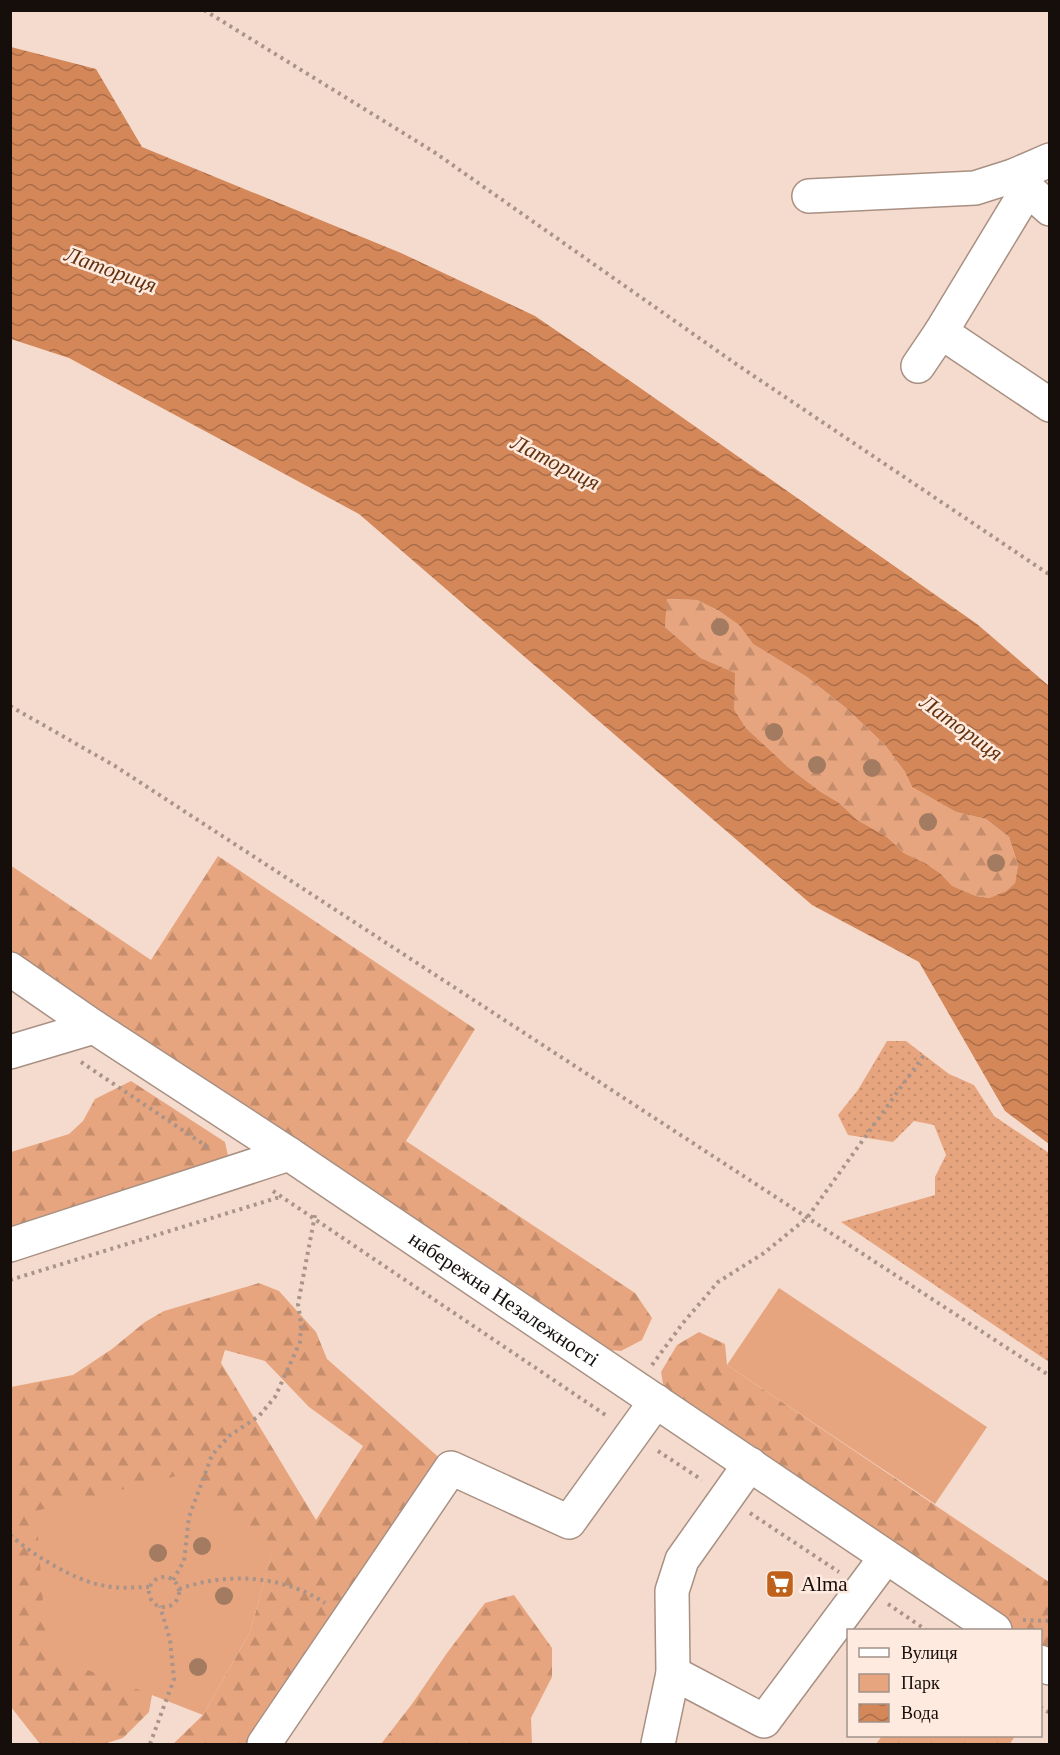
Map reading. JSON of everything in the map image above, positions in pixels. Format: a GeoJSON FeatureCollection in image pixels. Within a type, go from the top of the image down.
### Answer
{"type":"FeatureCollection","features":[{"type":"Feature","properties":{"kind":"street"},"geometry":{"type":"LineString","coordinates":[[918,366],[1050,160]]}},
{"type":"Feature","properties":{"kind":"street"},"geometry":{"type":"LineString","coordinates":[[809,196],[975,188],[1030,192]]}},
{"type":"Feature","properties":{"kind":"street"},"geometry":{"type":"LineString","coordinates":[[941,332],[1050,405]]}},
{"type":"Feature","properties":{"kind":"street","name":"набережна Незалежності"},"geometry":{"type":"LineString","coordinates":[[10,969],[94,1027],[289,1154],[994,1629]]}},
{"type":"Feature","properties":{"kind":"street"},"geometry":{"type":"LineString","coordinates":[[10,1052],[94,1027]]}},
{"type":"Feature","properties":{"kind":"street"},"geometry":{"type":"LineString","coordinates":[[10,1245],[289,1154]]}},
{"type":"Feature","properties":{"kind":"street"},"geometry":{"type":"LineString","coordinates":[[264,1744],[451,1468],[569,1522],[633,1433],[646,1394]]}},
{"type":"Feature","properties":{"kind":"street"},"geometry":{"type":"LineString","coordinates":[[658,1744],[673,1673],[672,1591],[682,1560],[750,1464]]}},
{"type":"Feature","properties":{"kind":"street"},"geometry":{"type":"LineString","coordinates":[[673,1673],[764,1721],[886,1557]]}},
{"type":"Feature","properties":{"kind":"path"},"geometry":{"type":"LineString","coordinates":[[204,10],[434,152],[736,364],[1050,575]]}},
{"type":"Feature","properties":{"kind":"path"},"geometry":{"type":"LineString","coordinates":[[10,706],[125,772],[1050,1376]]}},
{"type":"Feature","properties":{"kind":"path"},"geometry":{"type":"LineString","coordinates":[[49,1041],[925,1629]]}},
{"type":"Feature","properties":{"kind":"path"},"geometry":{"type":"LineString","coordinates":[[646,1394],[683,1323],[718,1282],[764,1253],[807,1218],[924,1055]]}},
{"type":"Feature","properties":{"kind":"path"},"geometry":{"type":"LineString","coordinates":[[10,1280],[281,1197]]}},
{"type":"Feature","properties":{"kind":"path"},"geometry":{"type":"LineString","coordinates":[[173,1580],[184,1561],[191,1509],[212,1455],[229,1436],[259,1416],[275,1397],[300,1342],[301,1323],[297,1304],[314,1217]]}},
{"type":"Feature","properties":{"kind":"path"},"geometry":{"type":"LineString","coordinates":[[10,1535],[29,1551],[64,1571],[106,1586],[149,1587]]}},
{"type":"Feature","properties":{"kind":"path"},"geometry":{"type":"LineString","coordinates":[[150,1744],[174,1679],[170,1640],[160,1606],[149,1597],[149,1587],[159,1577],[169,1578],[173,1580],[178,1589],[177,1599],[170,1606],[160,1606]]}},
{"type":"Feature","properties":{"kind":"green space"},"geometry":{"type":"Polygon","coordinates":[[[666,599],[697,600],[719,611],[739,625],[753,644],[807,677],[846,708],[885,745],[905,772],[912,787],[956,812],[986,819],[1009,837],[1018,865],[1015,883],[1006,891],[989,898],[976,896],[951,886],[940,873],[904,853],[887,837],[857,821],[838,802],[788,767],[746,728],[734,709],[734,673],[701,658],[665,627],[666,599]]]}},
{"type":"Feature","properties":{"kind":"green space"},"geometry":{"type":"Polygon","coordinates":[[[218,856],[475,1029],[406,1141],[635,1293],[652,1318],[642,1340],[621,1351],[575,1347],[11,968],[10,865],[151,960],[218,856]]]}},
{"type":"Feature","properties":{"kind":"green space"},"geometry":{"type":"Polygon","coordinates":[[[887,1041],[906,1041],[949,1074],[974,1085],[994,1116],[1049,1153],[1049,1362],[841,1222],[935,1195],[935,1177],[946,1155],[934,1125],[914,1121],[893,1142],[848,1135],[838,1115],[858,1090],[887,1041]]]}},
{"type":"Feature","properties":{"kind":"green space"},"geometry":{"type":"Polygon","coordinates":[[[131,1081],[225,1142],[228,1156],[11,1228],[11,1152],[69,1134],[83,1121],[95,1099],[131,1081]]]}},
{"type":"Feature","properties":{"kind":"green space"},"geometry":{"type":"Polygon","coordinates":[[[259,1283],[279,1291],[316,1332],[327,1359],[451,1468],[264,1744],[173,1744],[203,1715],[250,1632],[272,1553],[157,1666],[149,1712],[123,1738],[104,1744],[40,1744],[11,1707],[11,1387],[73,1375],[112,1349],[145,1322],[164,1311],[259,1283]],[[225,1350],[221,1363],[316,1520],[363,1446],[309,1407],[265,1361],[225,1350]]]}},
{"type":"Feature","properties":{"kind":"green space"},"geometry":{"type":"Polygon","coordinates":[[[779,1288],[987,1427],[935,1504],[727,1365],[779,1288]]]}},
{"type":"Feature","properties":{"kind":"green space"},"geometry":{"type":"Polygon","coordinates":[[[699,1332],[725,1344],[727,1365],[1049,1582],[1049,1669],[1042,1664],[1042,1629],[992,1629],[667,1408],[661,1372],[677,1345],[699,1332]]]}},
{"type":"Feature","properties":{"kind":"green space"},"geometry":{"type":"Polygon","coordinates":[[[184,1474],[272,1554],[250,1632],[203,1715],[47,1654],[36,1511],[184,1474]]]}},
{"type":"Feature","properties":{"kind":"green space"},"geometry":{"type":"Polygon","coordinates":[[[514,1595],[552,1648],[552,1677],[531,1718],[532,1744],[381,1744],[485,1603],[514,1595]]]}},
{"type":"Feature","properties":{"kind":"green space"},"geometry":{"type":"Polygon","coordinates":[[[881,1737],[1014,1737],[1010,1744],[876,1744],[881,1737]]]}},
{"type":"Feature","properties":{"kind":"water","name":"Латориця"},"geometry":{"type":"Polygon","coordinates":[[[11,47],[96,69],[142,147],[401,253],[535,316],[977,624],[1049,686],[1049,1144],[1005,1111],[919,962],[812,905],[359,514],[69,358],[11,339],[11,47]],[[667,599],[665,627],[701,658],[735,673],[734,709],[746,728],[788,767],[838,802],[857,820],[887,837],[904,853],[940,873],[952,886],[976,896],[989,898],[1006,891],[1015,883],[1018,865],[1009,837],[986,819],[956,812],[912,787],[905,772],[885,745],[846,708],[807,677],[753,644],[739,625],[719,611],[697,600],[667,599]]]}},
{"type":"Feature","properties":{"kind":"place","name":"Alma"},"geometry":{"type":"Point","coordinates":[780,1584]}}]}
